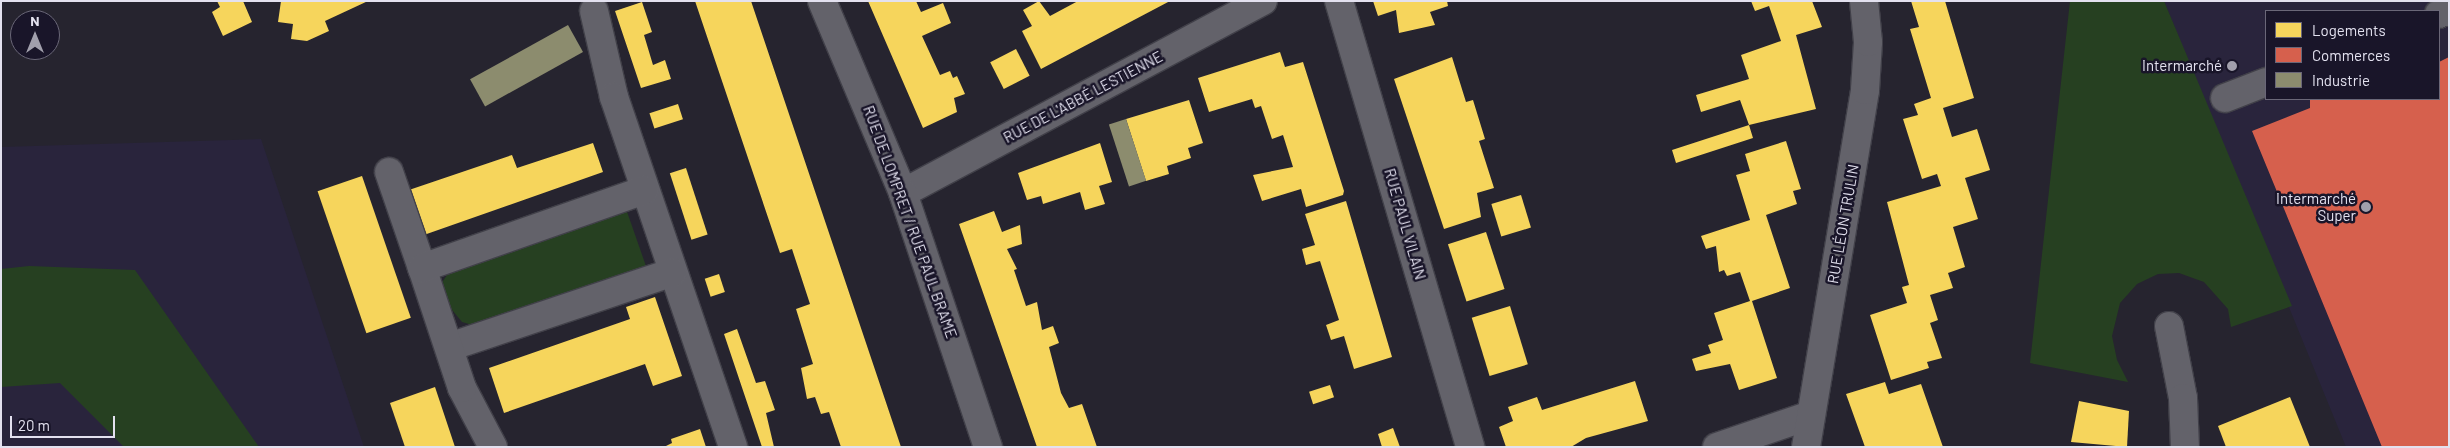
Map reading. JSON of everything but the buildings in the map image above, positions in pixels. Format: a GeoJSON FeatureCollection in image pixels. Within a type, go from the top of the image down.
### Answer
{"type":"FeatureCollection","features":[{"type":"Feature","properties":{"kind":"street","name":"RUE DE LOMPRET / RUE PAUL BRAME"},"geometry":{"type":"LineString","coordinates":[[822,1],[903,193],[988,447]]}},
{"type":"Feature","properties":{"kind":"street","name":"RUE DE L'ABBÉ LESTIENNE"},"geometry":{"type":"LineString","coordinates":[[903,193],[1263,1]]}},
{"type":"Feature","properties":{"kind":"street","name":"RUE PAUL VILAIN"},"geometry":{"type":"LineString","coordinates":[[1339,1],[1470,447]]}},
{"type":"Feature","properties":{"kind":"street","name":"RUE LÉON TRULIN"},"geometry":{"type":"LineString","coordinates":[[1806,447],[1865,90],[1868,42],[1864,1]]}},
{"type":"Feature","properties":{"kind":"street"},"geometry":{"type":"LineString","coordinates":[[594,11],[614,97],[734,447]]}},
{"type":"Feature","properties":{"kind":"street"},"geometry":{"type":"LineString","coordinates":[[2225,98],[2265,82]]}},
{"type":"Feature","properties":{"kind":"street"},"geometry":{"type":"LineString","coordinates":[[389,172],[462,388],[493,447]]}},
{"type":"Feature","properties":{"kind":"street"},"geometry":{"type":"LineString","coordinates":[[422,268],[645,190]]}},
{"type":"Feature","properties":{"kind":"street"},"geometry":{"type":"LineString","coordinates":[[449,347],[673,272]]}},
{"type":"Feature","properties":{"kind":"street"},"geometry":{"type":"LineString","coordinates":[[2169,326],[2183,398],[2185,447]]}},
{"type":"Feature","properties":{"kind":"street"},"geometry":{"type":"LineString","coordinates":[[1717,447],[1811,416]]}},
{"type":"Feature","properties":{"kind":"shaded area","name":"Intermarché Super"},"geometry":{"type":"Polygon","coordinates":[[[2164,1],[2449,1],[2449,447],[2346,447],[2164,1]]]}},
{"type":"Feature","properties":{"kind":"shaded area"},"geometry":{"type":"Polygon","coordinates":[[[261,139],[364,447],[1,447],[1,147],[261,139]]]}},
{"type":"Feature","properties":{"kind":"green space"},"geometry":{"type":"Polygon","coordinates":[[[2070,1],[2164,1],[2292,306],[2231,327],[2228,309],[2204,282],[2179,273],[2158,274],[2137,284],[2120,303],[2112,336],[2117,360],[2128,382],[2030,363],[2070,1]]]}},
{"type":"Feature","properties":{"kind":"green space"},"geometry":{"type":"Polygon","coordinates":[[[625,206],[647,269],[476,326],[462,322],[444,300],[443,281],[451,269],[625,206]]]}},
{"type":"Feature","properties":{"kind":"green space"},"geometry":{"type":"Polygon","coordinates":[[[29,266],[135,270],[259,447],[124,447],[60,383],[1,387],[1,269],[29,266]]]}},
{"type":"Feature","properties":{"kind":"place","name":"Intermarché"},"geometry":{"type":"Point","coordinates":[2232,66]}},
{"type":"Feature","properties":{"kind":"place","name":"Intermarché Super"},"geometry":{"type":"Point","coordinates":[2366,207]}}]}
